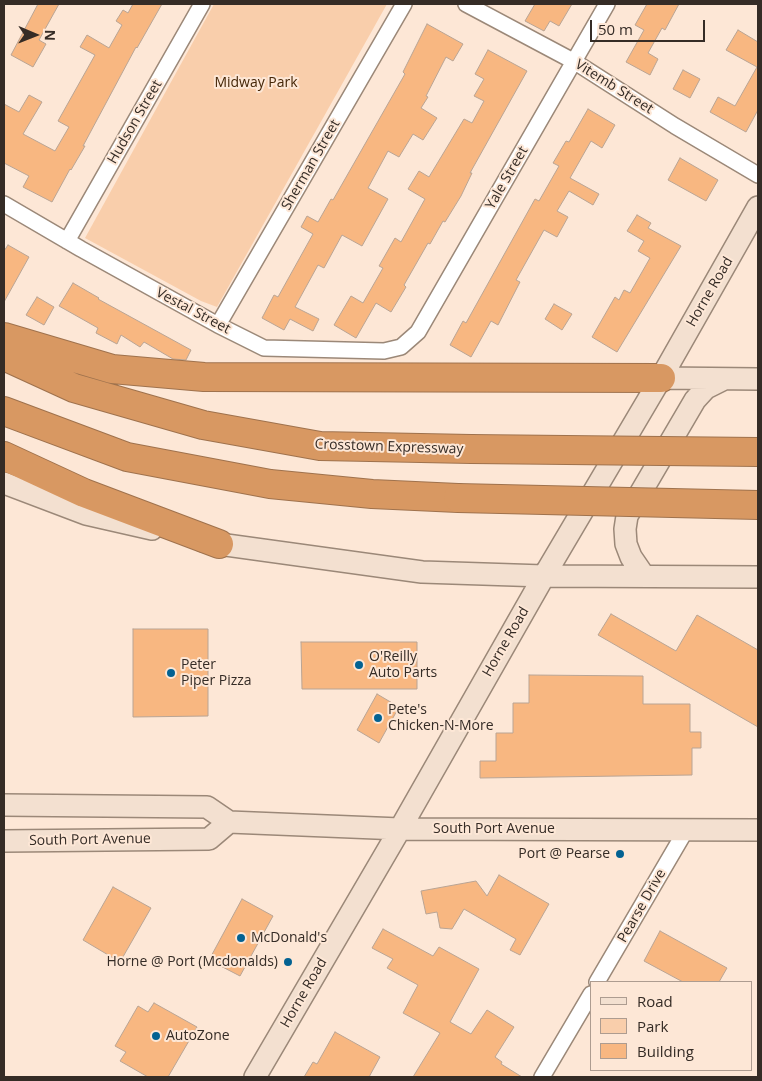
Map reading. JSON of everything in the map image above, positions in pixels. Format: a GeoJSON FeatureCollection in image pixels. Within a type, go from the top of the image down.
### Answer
{"type":"FeatureCollection","features":[{"type":"Feature","properties":{"kind":"highway"},"geometry":{"type":"LineString","coordinates":[[4,337],[112,369],[204,378],[661,378]]}},
{"type":"Feature","properties":{"kind":"highway","name":"Crosstown Expressway"},"geometry":{"type":"LineString","coordinates":[[4,356],[74,388],[203,425],[320,446],[758,452]]}},
{"type":"Feature","properties":{"kind":"highway"},"geometry":{"type":"LineString","coordinates":[[4,411],[127,457],[270,484],[372,494],[458,498],[758,505]]}},
{"type":"Feature","properties":{"kind":"highway"},"geometry":{"type":"LineString","coordinates":[[4,456],[84,493],[219,544]]}},
{"type":"Feature","properties":{"kind":"main road","name":"Horne Road"},"geometry":{"type":"LineString","coordinates":[[255,1077],[400,829],[544,576],[661,378],[758,207]]}},
{"type":"Feature","properties":{"kind":"main road"},"geometry":{"type":"LineString","coordinates":[[661,378],[758,379]]}},
{"type":"Feature","properties":{"kind":"main road"},"geometry":{"type":"LineString","coordinates":[[644,576],[631,556],[626,544],[625,529],[627,516],[695,400],[706,388],[724,379]]}},
{"type":"Feature","properties":{"kind":"main road"},"geometry":{"type":"LineString","coordinates":[[4,484],[86,514],[219,544],[422,572],[544,576],[758,577]]}},
{"type":"Feature","properties":{"kind":"main road"},"geometry":{"type":"LineString","coordinates":[[4,805],[207,807],[230,822]]}},
{"type":"Feature","properties":{"kind":"main road","name":"South Port Avenue"},"geometry":{"type":"LineString","coordinates":[[4,841],[210,838],[230,822],[400,829],[758,830]]}},
{"type":"Feature","properties":{"kind":"street","name":"Hudson Street"},"geometry":{"type":"LineString","coordinates":[[68,241],[202,4]]}},
{"type":"Feature","properties":{"kind":"street","name":"Sherman Street"},"geometry":{"type":"LineString","coordinates":[[218,325],[404,4]]}},
{"type":"Feature","properties":{"kind":"street","name":"Vitemb Street"},"geometry":{"type":"LineString","coordinates":[[466,4],[575,62],[675,126],[758,175]]}},
{"type":"Feature","properties":{"kind":"street","name":"Yale Street"},"geometry":{"type":"LineString","coordinates":[[401,347],[418,332],[608,4]]}},
{"type":"Feature","properties":{"kind":"street","name":"Vestal Street"},"geometry":{"type":"LineString","coordinates":[[4,204],[218,325],[264,348],[384,351],[401,347]]}},
{"type":"Feature","properties":{"kind":"street","name":"Pearse Drive"},"geometry":{"type":"LineString","coordinates":[[598,981],[686,830]]}},
{"type":"Feature","properties":{"kind":"street"},"geometry":{"type":"LineString","coordinates":[[542,1077],[590,996]]}},
{"type":"Feature","properties":{"kind":"green space","name":"Midway Park"},"geometry":{"type":"Polygon","coordinates":[[[214,4],[387,4],[217,307],[201,301],[85,238],[214,4]]]}},
{"type":"Feature","properties":{"kind":"building"},"geometry":{"type":"Polygon","coordinates":[[[38,4],[59,4],[39,40],[46,44],[33,67],[11,55],[38,4]]]}},
{"type":"Feature","properties":{"kind":"building"},"geometry":{"type":"Polygon","coordinates":[[[133,4],[162,4],[136,47],[83,146],[85,146],[52,202],[23,187],[29,176],[4,163],[4,104],[19,112],[29,95],[42,102],[23,134],[55,151],[69,127],[58,121],[95,55],[80,47],[87,35],[109,48],[122,25],[116,21],[123,10],[128,13],[133,4]]]}},
{"type":"Feature","properties":{"kind":"building"},"geometry":{"type":"Polygon","coordinates":[[[535,4],[572,4],[559,26],[550,21],[544,31],[525,21],[535,4]]]}},
{"type":"Feature","properties":{"kind":"building"},"geometry":{"type":"Polygon","coordinates":[[[647,4],[679,4],[665,30],[662,28],[648,53],[658,59],[650,75],[626,62],[644,30],[635,25],[647,4]]]}},
{"type":"Feature","properties":{"kind":"building"},"geometry":{"type":"Polygon","coordinates":[[[427,24],[463,44],[453,61],[446,57],[421,108],[437,118],[423,140],[413,134],[399,157],[388,151],[368,188],[388,199],[362,246],[342,235],[324,268],[318,265],[295,307],[319,319],[313,331],[290,319],[284,330],[262,318],[274,295],[278,297],[313,234],[301,227],[307,216],[318,222],[331,199],[333,200],[405,74],[403,72],[427,24]]]}},
{"type":"Feature","properties":{"kind":"building"},"geometry":{"type":"Polygon","coordinates":[[[738,30],[758,42],[758,110],[746,132],[710,112],[718,97],[735,106],[757,67],[726,50],[738,30]]]}},
{"type":"Feature","properties":{"kind":"building"},"geometry":{"type":"Polygon","coordinates":[[[488,50],[527,71],[470,173],[472,173],[461,196],[445,222],[443,221],[430,244],[428,243],[391,312],[376,303],[356,338],[334,325],[351,296],[363,303],[383,268],[379,266],[395,238],[401,242],[425,199],[408,189],[419,171],[429,177],[464,119],[472,123],[484,101],[474,96],[484,79],[475,74],[488,50]]]}},
{"type":"Feature","properties":{"kind":"building"},"geometry":{"type":"Polygon","coordinates":[[[683,70],[700,79],[690,98],[673,89],[683,70]]]}},
{"type":"Feature","properties":{"kind":"building"},"geometry":{"type":"Polygon","coordinates":[[[588,109],[615,125],[602,148],[591,141],[570,178],[599,194],[593,205],[569,191],[557,211],[568,217],[557,237],[544,230],[516,280],[520,282],[498,325],[491,321],[471,357],[450,345],[463,321],[466,323],[535,199],[539,201],[559,166],[553,163],[566,141],[569,142],[588,109]]]}},
{"type":"Feature","properties":{"kind":"building"},"geometry":{"type":"Polygon","coordinates":[[[680,158],[718,180],[706,201],[668,180],[680,158]]]}},
{"type":"Feature","properties":{"kind":"building"},"geometry":{"type":"Polygon","coordinates":[[[637,215],[651,223],[648,228],[681,246],[617,352],[592,337],[615,297],[619,300],[624,290],[630,293],[650,258],[638,251],[644,241],[627,231],[637,215]]]}},
{"type":"Feature","properties":{"kind":"building"},"geometry":{"type":"Polygon","coordinates":[[[8,245],[29,257],[4,302],[4,251],[8,245]]]}},
{"type":"Feature","properties":{"kind":"building"},"geometry":{"type":"Polygon","coordinates":[[[73,283],[98,299],[191,350],[186,360],[173,359],[144,342],[140,347],[121,335],[117,344],[96,333],[98,328],[59,306],[73,283]]]}},
{"type":"Feature","properties":{"kind":"building"},"geometry":{"type":"Polygon","coordinates":[[[37,297],[54,307],[44,325],[26,315],[37,297]]]}},
{"type":"Feature","properties":{"kind":"building"},"geometry":{"type":"Polygon","coordinates":[[[554,304],[572,314],[562,330],[545,319],[554,304]]]}},
{"type":"Feature","properties":{"kind":"building"},"geometry":{"type":"Polygon","coordinates":[[[611,614],[676,651],[697,615],[758,650],[758,727],[598,635],[611,614]]]}},
{"type":"Feature","properties":{"kind":"building","name":"Peter Piper Pizza"},"geometry":{"type":"Polygon","coordinates":[[[133,629],[208,629],[208,716],[133,717],[133,629]]]}},
{"type":"Feature","properties":{"kind":"building","name":"O'Reilly Auto Parts"},"geometry":{"type":"Polygon","coordinates":[[[301,642],[417,642],[417,689],[302,689],[301,642]]]}},
{"type":"Feature","properties":{"kind":"building"},"geometry":{"type":"Polygon","coordinates":[[[529,675],[643,676],[643,704],[690,704],[690,732],[701,732],[701,748],[692,748],[692,775],[480,778],[480,761],[496,761],[496,733],[513,733],[513,703],[529,703],[529,675]]]}},
{"type":"Feature","properties":{"kind":"building","name":"Pete's Chicken-N-More"},"geometry":{"type":"Polygon","coordinates":[[[377,694],[399,707],[379,743],[357,730],[377,694]]]}},
{"type":"Feature","properties":{"kind":"building"},"geometry":{"type":"Polygon","coordinates":[[[499,875],[549,904],[520,955],[510,950],[516,939],[464,909],[452,929],[440,928],[437,912],[426,914],[421,891],[476,881],[487,896],[499,875]]]}},
{"type":"Feature","properties":{"kind":"building"},"geometry":{"type":"Polygon","coordinates":[[[113,887],[151,908],[120,962],[83,940],[113,887]]]}},
{"type":"Feature","properties":{"kind":"building","name":"McDonald's"},"geometry":{"type":"Polygon","coordinates":[[[242,899],[273,916],[240,976],[209,960],[242,899]]]}},
{"type":"Feature","properties":{"kind":"building"},"geometry":{"type":"Polygon","coordinates":[[[383,929],[433,956],[439,947],[479,969],[450,1022],[471,1034],[487,1010],[514,1027],[495,1057],[502,1062],[501,1064],[522,1077],[413,1077],[440,1033],[403,1013],[418,985],[387,968],[393,959],[372,948],[383,929]]]}},
{"type":"Feature","properties":{"kind":"building"},"geometry":{"type":"Polygon","coordinates":[[[660,931],[727,968],[720,981],[681,981],[644,961],[660,931]]]}},
{"type":"Feature","properties":{"kind":"building","name":"AutoZone"},"geometry":{"type":"Polygon","coordinates":[[[154,1003],[197,1027],[168,1077],[148,1077],[120,1061],[126,1052],[115,1046],[138,1006],[148,1012],[154,1003]]]}},
{"type":"Feature","properties":{"kind":"building"},"geometry":{"type":"Polygon","coordinates":[[[335,1032],[380,1057],[369,1077],[304,1077],[313,1062],[317,1064],[335,1032]]]}},
{"type":"Feature","properties":{"kind":"place","name":"O'Reilly Auto Parts"},"geometry":{"type":"Point","coordinates":[359,665]}},
{"type":"Feature","properties":{"kind":"place","name":"Peter Piper Pizza"},"geometry":{"type":"Point","coordinates":[171,673]}},
{"type":"Feature","properties":{"kind":"place","name":"Pete's Chicken-N-More"},"geometry":{"type":"Point","coordinates":[378,718]}},
{"type":"Feature","properties":{"kind":"place","name":"Port @ Pearse"},"geometry":{"type":"Point","coordinates":[620,854]}},
{"type":"Feature","properties":{"kind":"place","name":"McDonald's"},"geometry":{"type":"Point","coordinates":[241,938]}},
{"type":"Feature","properties":{"kind":"place","name":"Horne @ Port (Mcdonalds)"},"geometry":{"type":"Point","coordinates":[288,962]}},
{"type":"Feature","properties":{"kind":"place","name":"AutoZone"},"geometry":{"type":"Point","coordinates":[156,1036]}}]}
